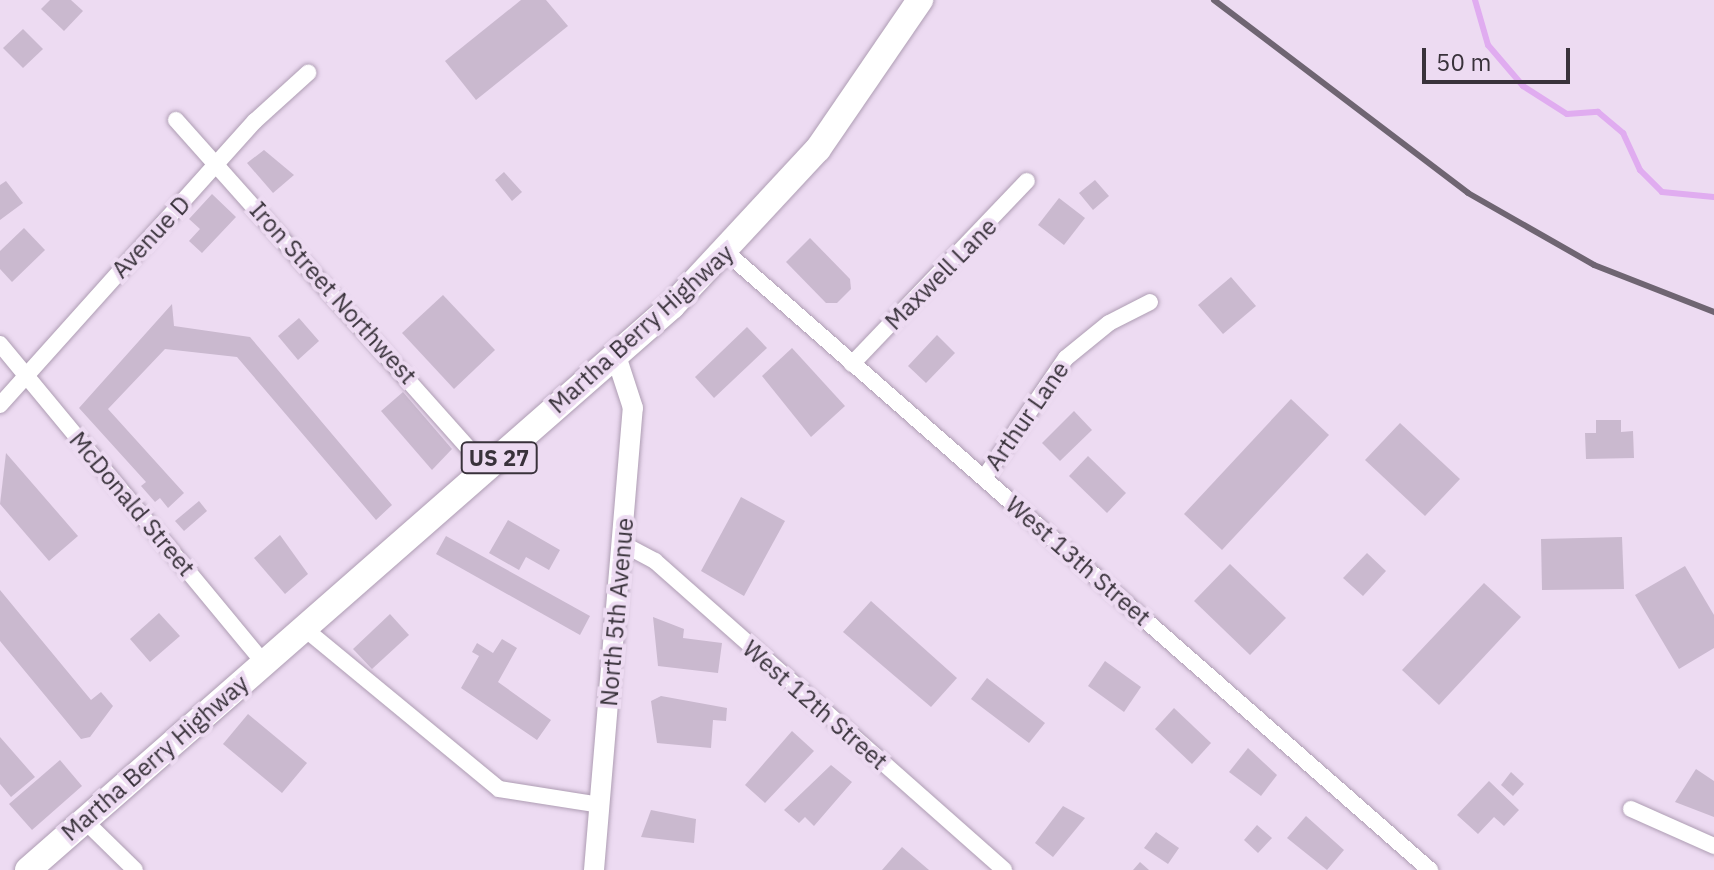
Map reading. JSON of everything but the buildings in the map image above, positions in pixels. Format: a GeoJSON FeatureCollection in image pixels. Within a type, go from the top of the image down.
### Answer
{"type":"FeatureCollection","features":[{"type":"Feature","properties":{"kind":"main road","name":"Martha Berry Highway"},"geometry":{"type":"LineString","coordinates":[[28,870],[616,356],[726,252],[844,115],[920,0]]}},
{"type":"Feature","properties":{"kind":"street","name":"Avenue D"},"geometry":{"type":"LineString","coordinates":[[0,405],[22,373],[308,73]]}},
{"type":"Feature","properties":{"kind":"street","name":"Iron Street Northwest"},"geometry":{"type":"LineString","coordinates":[[176,120],[487,469]]}},
{"type":"Feature","properties":{"kind":"street","name":"Maxwell Lane"},"geometry":{"type":"LineString","coordinates":[[852,364],[1027,181]]}},
{"type":"Feature","properties":{"kind":"street","name":"West 13th Street"},"geometry":{"type":"LineString","coordinates":[[726,252],[1430,870]]}},
{"type":"Feature","properties":{"kind":"street","name":"Arthur Lane"},"geometry":{"type":"LineString","coordinates":[[984,478],[1066,358],[1109,323],[1150,302]]}},
{"type":"Feature","properties":{"kind":"street","name":"McDonald Street"},"geometry":{"type":"LineString","coordinates":[[0,344],[264,663]]}},
{"type":"Feature","properties":{"kind":"street","name":"North 5th Avenue"},"geometry":{"type":"LineString","coordinates":[[594,870],[633,408],[616,356]]}},
{"type":"Feature","properties":{"kind":"street","name":"West 12th Street"},"geometry":{"type":"LineString","coordinates":[[623,544],[655,561],[1004,870]]}},
{"type":"Feature","properties":{"kind":"street"},"geometry":{"type":"LineString","coordinates":[[305,629],[499,789],[600,805]]}},
{"type":"Feature","properties":{"kind":"street"},"geometry":{"type":"LineString","coordinates":[[1631,809],[1714,846]]}},
{"type":"Feature","properties":{"kind":"street"},"geometry":{"type":"LineString","coordinates":[[84,820],[135,870]]}},
{"type":"Feature","properties":{"kind":"waterway"},"geometry":{"type":"LineString","coordinates":[[1475,0],[1488,45],[1523,86],[1567,114],[1598,112],[1623,133],[1640,170],[1662,192],[1714,197]]}},
{"type":"Feature","properties":{"kind":"railway"},"geometry":{"type":"LineString","coordinates":[[1214,0],[1468,193],[1594,265],[1714,312]]}}]}
